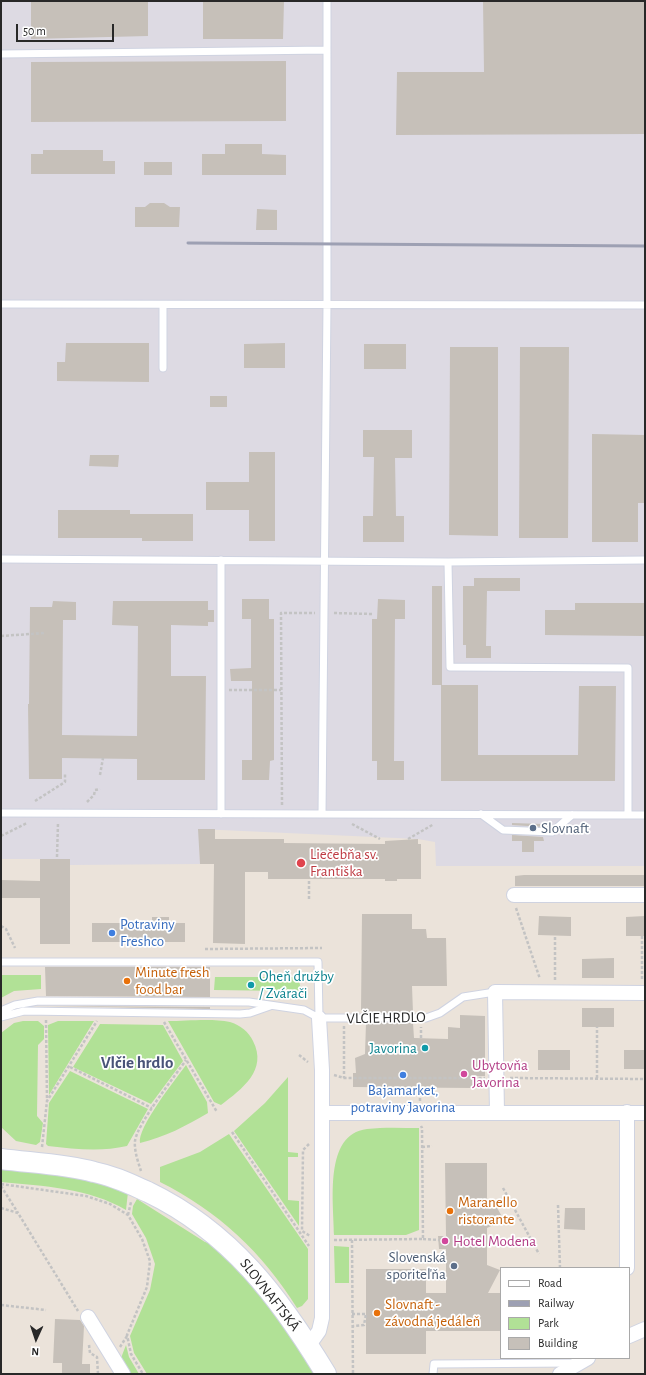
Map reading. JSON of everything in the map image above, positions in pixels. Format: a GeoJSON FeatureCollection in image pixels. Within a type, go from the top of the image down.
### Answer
{"type":"FeatureCollection","features":[{"type":"Feature","properties":{"kind":"main road","name":"SLOVNAFTSKÁ"},"geometry":{"type":"LineString","coordinates":[[1,1159],[52,1164],[94,1172],[119,1179],[137,1187],[192,1217],[233,1250],[272,1293],[309,1345],[326,1374]]}},
{"type":"Feature","properties":{"kind":"street"},"geometry":{"type":"LineString","coordinates":[[514,896],[645,896]]}},
{"type":"Feature","properties":{"kind":"street"},"geometry":{"type":"LineString","coordinates":[[495,992],[497,1113]]}},
{"type":"Feature","properties":{"kind":"street","name":"VLČIE HRDLO"},"geometry":{"type":"LineString","coordinates":[[495,992],[643,993]]}},
{"type":"Feature","properties":{"kind":"street"},"geometry":{"type":"LineString","coordinates":[[309,1345],[319,1331],[322,1318],[322,1070],[318,1018]]}},
{"type":"Feature","properties":{"kind":"street"},"geometry":{"type":"LineString","coordinates":[[627,1112],[627,1267]]}},
{"type":"Feature","properties":{"kind":"street"},"geometry":{"type":"LineString","coordinates":[[322,1113],[645,1113]]}},
{"type":"Feature","properties":{"kind":"street"},"geometry":{"type":"LineString","coordinates":[[84,1315],[123,1374]]}},
{"type":"Feature","properties":{"kind":"street"},"geometry":{"type":"LineString","coordinates":[[630,1336],[645,1329]]}},
{"type":"Feature","properties":{"kind":"street"},"geometry":{"type":"LineString","coordinates":[[560,1374],[584,1360]]}},
{"type":"Feature","properties":{"kind":"lane"},"geometry":{"type":"LineString","coordinates":[[322,814],[327,306],[327,1]]}},
{"type":"Feature","properties":{"kind":"lane"},"geometry":{"type":"LineString","coordinates":[[1,54],[327,50]]}},
{"type":"Feature","properties":{"kind":"lane"},"geometry":{"type":"LineString","coordinates":[[1,304],[327,306],[645,305]]}},
{"type":"Feature","properties":{"kind":"lane"},"geometry":{"type":"LineString","coordinates":[[163,305],[164,368]]}},
{"type":"Feature","properties":{"kind":"lane"},"geometry":{"type":"LineString","coordinates":[[1,559],[448,562],[645,560]]}},
{"type":"Feature","properties":{"kind":"lane"},"geometry":{"type":"LineString","coordinates":[[221,560],[221,814]]}},
{"type":"Feature","properties":{"kind":"lane"},"geometry":{"type":"LineString","coordinates":[[448,562],[450,667],[628,668],[628,815]]}},
{"type":"Feature","properties":{"kind":"lane"},"geometry":{"type":"LineString","coordinates":[[1,814],[645,815]]}},
{"type":"Feature","properties":{"kind":"lane"},"geometry":{"type":"LineString","coordinates":[[481,814],[503,830],[552,832],[572,815]]}},
{"type":"Feature","properties":{"kind":"lane"},"geometry":{"type":"LineString","coordinates":[[1,962],[318,962],[318,1018],[304,1010],[274,1005],[235,1002],[67,1000],[25,1003],[15,1005],[1,1012]]}},
{"type":"Feature","properties":{"kind":"lane","name":"VLČIE HRDLO"},"geometry":{"type":"LineString","coordinates":[[318,1018],[426,1018],[440,1013],[463,997],[495,992]]}},
{"type":"Feature","properties":{"kind":"lane"},"geometry":{"type":"LineString","coordinates":[[1,1017],[14,1013],[35,1011],[240,1014],[250,1013],[274,1005]]}},
{"type":"Feature","properties":{"kind":"lane"},"geometry":{"type":"LineString","coordinates":[[433,1374],[434,1364],[584,1360]]}},
{"type":"Feature","properties":{"kind":"path"},"geometry":{"type":"LineString","coordinates":[[282,814],[280,613],[373,614]]}},
{"type":"Feature","properties":{"kind":"path"},"geometry":{"type":"LineString","coordinates":[[1,636],[45,633]]}},
{"type":"Feature","properties":{"kind":"path"},"geometry":{"type":"LineString","coordinates":[[221,690],[281,690]]}},
{"type":"Feature","properties":{"kind":"path"},"geometry":{"type":"LineString","coordinates":[[100,774],[103,758]]}},
{"type":"Feature","properties":{"kind":"path"},"geometry":{"type":"LineString","coordinates":[[35,801],[65,782],[65,774]]}},
{"type":"Feature","properties":{"kind":"path"},"geometry":{"type":"LineString","coordinates":[[87,802],[94,795],[95,790],[100,789]]}},
{"type":"Feature","properties":{"kind":"path"},"geometry":{"type":"LineString","coordinates":[[334,814],[380,839]]}},
{"type":"Feature","properties":{"kind":"path"},"geometry":{"type":"LineString","coordinates":[[408,839],[452,814]]}},
{"type":"Feature","properties":{"kind":"path"},"geometry":{"type":"LineString","coordinates":[[1,836],[26,823],[34,823]]}},
{"type":"Feature","properties":{"kind":"path"},"geometry":{"type":"LineString","coordinates":[[50,823],[65,824]]}},
{"type":"Feature","properties":{"kind":"path"},"geometry":{"type":"LineString","coordinates":[[57,857],[58,824]]}},
{"type":"Feature","properties":{"kind":"path"},"geometry":{"type":"LineString","coordinates":[[309,879],[309,898]]}},
{"type":"Feature","properties":{"kind":"path"},"geometry":{"type":"LineString","coordinates":[[514,896],[516,910],[550,993]]}},
{"type":"Feature","properties":{"kind":"path"},"geometry":{"type":"LineString","coordinates":[[1,926],[6,929],[16,948]]}},
{"type":"Feature","properties":{"kind":"path"},"geometry":{"type":"LineString","coordinates":[[550,993],[555,936]]}},
{"type":"Feature","properties":{"kind":"path"},"geometry":{"type":"LineString","coordinates":[[642,936],[643,993]]}},
{"type":"Feature","properties":{"kind":"path"},"geometry":{"type":"LineString","coordinates":[[205,949],[322,948]]}},
{"type":"Feature","properties":{"kind":"path"},"geometry":{"type":"LineString","coordinates":[[42,1149],[47,1101],[46,1018]]}},
{"type":"Feature","properties":{"kind":"path"},"geometry":{"type":"LineString","coordinates":[[47,1101],[70,1067],[99,1019]]}},
{"type":"Feature","properties":{"kind":"path"},"geometry":{"type":"LineString","coordinates":[[163,1019],[217,1112]]}},
{"type":"Feature","properties":{"kind":"path"},"geometry":{"type":"LineString","coordinates":[[352,1026],[344,1026],[344,1078],[473,1078]]}},
{"type":"Feature","properties":{"kind":"path"},"geometry":{"type":"LineString","coordinates":[[413,1026],[421,1026]]}},
{"type":"Feature","properties":{"kind":"path"},"geometry":{"type":"LineString","coordinates":[[597,1078],[598,1027]]}},
{"type":"Feature","properties":{"kind":"path"},"geometry":{"type":"LineString","coordinates":[[137,1187],[144,1178],[138,1163],[135,1140],[152,1108],[186,1060]]}},
{"type":"Feature","properties":{"kind":"path"},"geometry":{"type":"LineString","coordinates":[[70,1067],[152,1108]]}},
{"type":"Feature","properties":{"kind":"path"},"geometry":{"type":"LineString","coordinates":[[496,1078],[645,1078]]}},
{"type":"Feature","properties":{"kind":"path"},"geometry":{"type":"LineString","coordinates":[[420,1087],[423,1239]]}},
{"type":"Feature","properties":{"kind":"path"},"geometry":{"type":"LineString","coordinates":[[232,1132],[311,1250]]}},
{"type":"Feature","properties":{"kind":"path"},"geometry":{"type":"LineString","coordinates":[[422,1147],[432,1146]]}},
{"type":"Feature","properties":{"kind":"path"},"geometry":{"type":"LineString","coordinates":[[1,1185],[73,1306],[84,1315]]}},
{"type":"Feature","properties":{"kind":"path"},"geometry":{"type":"LineString","coordinates":[[1,1185],[86,1196],[110,1204],[128,1215],[142,1239],[150,1261],[147,1287],[127,1335],[131,1354],[143,1374]]}},
{"type":"Feature","properties":{"kind":"path"},"geometry":{"type":"LineString","coordinates":[[503,1188],[539,1254]]}},
{"type":"Feature","properties":{"kind":"path"},"geometry":{"type":"LineString","coordinates":[[558,1205],[560,1267]]}},
{"type":"Feature","properties":{"kind":"path"},"geometry":{"type":"LineString","coordinates":[[1,1208],[18,1213]]}},
{"type":"Feature","properties":{"kind":"path"},"geometry":{"type":"LineString","coordinates":[[330,1240],[439,1240]]}},
{"type":"Feature","properties":{"kind":"path"},"geometry":{"type":"LineString","coordinates":[[352,1240],[353,1374]]}},
{"type":"Feature","properties":{"kind":"path"},"geometry":{"type":"LineString","coordinates":[[1,1305],[46,1310]]}},
{"type":"Feature","properties":{"kind":"path"},"geometry":{"type":"LineString","coordinates":[[352,1314],[366,1314],[364,1326],[352,1326]]}},
{"type":"Feature","properties":{"kind":"shaded area"},"geometry":{"type":"Polygon","coordinates":[[[1,1],[645,1],[645,866],[436,866],[435,842],[418,839],[199,829],[200,864],[70,865],[70,859],[1,859],[1,1]]]}},
{"type":"Feature","properties":{"kind":"green space"},"geometry":{"type":"Polygon","coordinates":[[[1,975],[41,975],[41,989],[14,991],[1,998],[1,975]]]}},
{"type":"Feature","properties":{"kind":"green space"},"geometry":{"type":"Polygon","coordinates":[[[215,977],[293,977],[299,981],[301,989],[297,995],[286,991],[214,990],[215,977]]]}},
{"type":"Feature","properties":{"kind":"green space"},"geometry":{"type":"Polygon","coordinates":[[[215,1020],[234,1023],[241,1027],[247,1032],[253,1041],[257,1051],[255,1070],[250,1078],[237,1092],[221,1105],[214,1102],[168,1021],[215,1020]]]}},
{"type":"Feature","properties":{"kind":"green space"},"geometry":{"type":"Polygon","coordinates":[[[23,1021],[38,1021],[44,1026],[44,1039],[38,1045],[37,1116],[43,1123],[40,1142],[36,1145],[16,1141],[1,1127],[1,1033],[14,1023],[23,1021]]]}},
{"type":"Feature","properties":{"kind":"green space"},"geometry":{"type":"Polygon","coordinates":[[[58,1021],[94,1021],[49,1095],[48,1025],[58,1021]]]}},
{"type":"Feature","properties":{"kind":"green space"},"geometry":{"type":"Polygon","coordinates":[[[100,1024],[163,1025],[183,1061],[151,1104],[73,1067],[100,1024]]]}},
{"type":"Feature","properties":{"kind":"green space"},"geometry":{"type":"Polygon","coordinates":[[[186,1065],[207,1102],[208,1113],[175,1131],[140,1143],[144,1127],[150,1116],[186,1065]]]}},
{"type":"Feature","properties":{"kind":"green space"},"geometry":{"type":"Polygon","coordinates":[[[70,1071],[148,1109],[127,1146],[107,1149],[88,1149],[48,1146],[46,1144],[49,1103],[70,1071]]]}},
{"type":"Feature","properties":{"kind":"green space"},"geometry":{"type":"Polygon","coordinates":[[[288,1077],[288,1152],[298,1153],[298,1157],[288,1157],[288,1200],[299,1201],[299,1226],[234,1131],[265,1103],[288,1077]]]}},
{"type":"Feature","properties":{"kind":"green space"},"geometry":{"type":"Polygon","coordinates":[[[419,1128],[419,1230],[406,1235],[334,1235],[334,1172],[337,1157],[343,1143],[353,1134],[367,1129],[419,1128]]]}},
{"type":"Feature","properties":{"kind":"green space"},"geometry":{"type":"Polygon","coordinates":[[[229,1134],[308,1249],[308,1299],[302,1306],[297,1308],[269,1269],[238,1235],[201,1206],[160,1182],[160,1167],[200,1152],[229,1134]]]}},
{"type":"Feature","properties":{"kind":"green space"},"geometry":{"type":"Polygon","coordinates":[[[1,1167],[81,1180],[128,1192],[126,1210],[97,1197],[65,1189],[1,1182],[1,1167]]]}},
{"type":"Feature","properties":{"kind":"green space"},"geometry":{"type":"Polygon","coordinates":[[[137,1199],[205,1242],[214,1244],[230,1259],[273,1309],[315,1374],[147,1374],[134,1353],[130,1336],[150,1290],[155,1264],[146,1238],[132,1214],[133,1206],[137,1199]]]}},
{"type":"Feature","properties":{"kind":"green space"},"geometry":{"type":"Polygon","coordinates":[[[334,1246],[349,1247],[349,1283],[335,1283],[334,1246]]]}},
{"type":"Feature","properties":{"kind":"green space"},"geometry":{"type":"Polygon","coordinates":[[[126,1345],[129,1357],[139,1374],[129,1374],[121,1358],[126,1345]]]}},
{"type":"Feature","properties":{"kind":"building"},"geometry":{"type":"Polygon","coordinates":[[[31,1],[148,1],[148,36],[31,39],[31,1]]]}},
{"type":"Feature","properties":{"kind":"building"},"geometry":{"type":"Polygon","coordinates":[[[203,1],[284,1],[283,39],[203,39],[203,1]]]}},
{"type":"Feature","properties":{"kind":"building"},"geometry":{"type":"Polygon","coordinates":[[[483,1],[645,1],[645,134],[396,135],[397,72],[484,72],[483,1]]]}},
{"type":"Feature","properties":{"kind":"building"},"geometry":{"type":"Polygon","coordinates":[[[286,61],[286,121],[31,122],[31,62],[286,61]]]}},
{"type":"Feature","properties":{"kind":"building"},"geometry":{"type":"Polygon","coordinates":[[[225,144],[262,144],[262,154],[286,155],[286,175],[202,175],[202,154],[225,154],[225,144]]]}},
{"type":"Feature","properties":{"kind":"building"},"geometry":{"type":"Polygon","coordinates":[[[43,150],[103,150],[103,161],[115,161],[115,174],[31,174],[31,154],[43,154],[43,150]]]}},
{"type":"Feature","properties":{"kind":"building"},"geometry":{"type":"Polygon","coordinates":[[[144,162],[172,162],[172,175],[144,175],[144,162]]]}},
{"type":"Feature","properties":{"kind":"building"},"geometry":{"type":"Polygon","coordinates":[[[150,203],[164,203],[170,207],[180,207],[179,227],[135,227],[135,207],[145,207],[150,203]]]}},
{"type":"Feature","properties":{"kind":"building"},"geometry":{"type":"Polygon","coordinates":[[[257,209],[277,210],[277,230],[256,230],[257,209]]]}},
{"type":"Feature","properties":{"kind":"building"},"geometry":{"type":"Polygon","coordinates":[[[66,343],[149,343],[149,382],[57,381],[57,362],[65,362],[66,343]]]}},
{"type":"Feature","properties":{"kind":"building"},"geometry":{"type":"Polygon","coordinates":[[[285,343],[285,368],[244,368],[244,344],[285,343]]]}},
{"type":"Feature","properties":{"kind":"building"},"geometry":{"type":"Polygon","coordinates":[[[364,344],[406,344],[406,369],[364,369],[364,344]]]}},
{"type":"Feature","properties":{"kind":"building"},"geometry":{"type":"Polygon","coordinates":[[[450,347],[498,347],[498,536],[449,535],[450,347]]]}},
{"type":"Feature","properties":{"kind":"building"},"geometry":{"type":"Polygon","coordinates":[[[520,347],[569,347],[568,538],[519,538],[520,347]]]}},
{"type":"Feature","properties":{"kind":"building"},"geometry":{"type":"Polygon","coordinates":[[[210,396],[227,396],[227,407],[210,407],[210,396]]]}},
{"type":"Feature","properties":{"kind":"building"},"geometry":{"type":"Polygon","coordinates":[[[363,430],[412,430],[412,458],[395,458],[396,516],[404,516],[404,542],[363,542],[363,516],[373,516],[374,457],[363,457],[363,430]]]}},
{"type":"Feature","properties":{"kind":"building"},"geometry":{"type":"Polygon","coordinates":[[[592,434],[645,435],[645,503],[638,503],[638,542],[592,542],[592,434]]]}},
{"type":"Feature","properties":{"kind":"building"},"geometry":{"type":"Polygon","coordinates":[[[249,452],[275,452],[275,541],[249,541],[249,510],[206,510],[206,482],[249,482],[249,452]]]}},
{"type":"Feature","properties":{"kind":"building"},"geometry":{"type":"Polygon","coordinates":[[[90,455],[119,455],[118,467],[89,466],[90,455]]]}},
{"type":"Feature","properties":{"kind":"building"},"geometry":{"type":"Polygon","coordinates":[[[58,510],[130,510],[130,514],[193,514],[193,541],[142,541],[142,538],[58,538],[58,510]]]}},
{"type":"Feature","properties":{"kind":"building"},"geometry":{"type":"Polygon","coordinates":[[[474,578],[520,578],[520,591],[487,591],[486,646],[491,646],[491,658],[466,658],[466,645],[463,645],[463,586],[474,586],[474,578]]]}},
{"type":"Feature","properties":{"kind":"building"},"geometry":{"type":"Polygon","coordinates":[[[432,586],[442,586],[442,685],[432,685],[432,586]]]}},
{"type":"Feature","properties":{"kind":"building"},"geometry":{"type":"Polygon","coordinates":[[[242,599],[269,599],[269,619],[274,619],[274,760],[270,761],[269,780],[242,780],[242,760],[252,760],[252,681],[231,681],[230,669],[251,668],[251,619],[242,619],[242,599]]]}},
{"type":"Feature","properties":{"kind":"building"},"geometry":{"type":"Polygon","coordinates":[[[378,599],[405,600],[405,619],[395,619],[394,761],[404,761],[404,780],[377,780],[377,761],[372,761],[372,619],[377,619],[378,599]]]}},
{"type":"Feature","properties":{"kind":"building"},"geometry":{"type":"Polygon","coordinates":[[[53,601],[76,602],[76,620],[63,620],[62,735],[137,736],[138,626],[112,625],[113,601],[208,601],[208,610],[214,610],[214,622],[208,622],[208,626],[171,625],[171,676],[206,676],[205,780],[137,780],[137,759],[62,758],[62,779],[29,779],[28,704],[30,607],[52,607],[53,601]]]}},
{"type":"Feature","properties":{"kind":"building"},"geometry":{"type":"Polygon","coordinates":[[[575,603],[645,603],[645,636],[545,635],[545,610],[575,610],[575,603]]]}},
{"type":"Feature","properties":{"kind":"building"},"geometry":{"type":"Polygon","coordinates":[[[441,685],[478,685],[478,755],[578,755],[579,686],[616,686],[615,781],[441,781],[441,685]]]}},
{"type":"Feature","properties":{"kind":"building"},"geometry":{"type":"Polygon","coordinates":[[[512,823],[543,824],[543,827],[512,825],[512,823]]]}},
{"type":"Feature","properties":{"kind":"building"},"geometry":{"type":"Polygon","coordinates":[[[198,829],[215,829],[215,839],[284,839],[284,843],[385,844],[385,841],[418,839],[418,844],[421,844],[421,879],[397,879],[397,881],[385,881],[385,879],[268,879],[268,872],[245,872],[245,944],[213,943],[214,864],[200,864],[198,829]]]}},
{"type":"Feature","properties":{"kind":"building"},"geometry":{"type":"Polygon","coordinates":[[[512,835],[543,837],[544,841],[534,841],[534,852],[522,852],[522,841],[512,841],[512,835]]]}},
{"type":"Feature","properties":{"kind":"building"},"geometry":{"type":"Polygon","coordinates":[[[40,859],[70,859],[70,944],[40,944],[40,898],[1,898],[1,880],[40,881],[40,859]]]}},
{"type":"Feature","properties":{"kind":"building"},"geometry":{"type":"Polygon","coordinates":[[[645,875],[645,886],[515,886],[515,876],[645,875]]]}},
{"type":"Feature","properties":{"kind":"building"},"geometry":{"type":"Polygon","coordinates":[[[362,914],[412,914],[412,929],[426,929],[427,938],[446,938],[447,986],[412,986],[413,1013],[366,1013],[366,1010],[361,1010],[362,914]]]}},
{"type":"Feature","properties":{"kind":"building"},"geometry":{"type":"Polygon","coordinates":[[[539,916],[571,917],[571,936],[538,935],[539,916]]]}},
{"type":"Feature","properties":{"kind":"building"},"geometry":{"type":"Polygon","coordinates":[[[645,916],[645,936],[626,936],[626,917],[645,916]]]}},
{"type":"Feature","properties":{"kind":"building"},"geometry":{"type":"Polygon","coordinates":[[[152,917],[169,917],[169,923],[185,923],[185,942],[92,942],[92,923],[152,923],[152,917]]]}},
{"type":"Feature","properties":{"kind":"building"},"geometry":{"type":"Polygon","coordinates":[[[614,958],[614,978],[582,978],[582,959],[614,958]]]}},
{"type":"Feature","properties":{"kind":"building"},"geometry":{"type":"Polygon","coordinates":[[[45,967],[210,967],[210,997],[46,996],[45,967]]]}},
{"type":"Feature","properties":{"kind":"building"},"geometry":{"type":"Polygon","coordinates":[[[45,1006],[210,1007],[210,1009],[45,1006]]]}},
{"type":"Feature","properties":{"kind":"building"},"geometry":{"type":"Polygon","coordinates":[[[582,1008],[614,1008],[614,1027],[582,1027],[582,1008]]]}},
{"type":"Feature","properties":{"kind":"building","name":"Javorina"},"geometry":{"type":"Polygon","coordinates":[[[460,1015],[485,1016],[485,1076],[473,1076],[473,1088],[353,1087],[353,1073],[356,1073],[355,1058],[365,1054],[366,1023],[413,1023],[414,1038],[448,1039],[448,1027],[460,1028],[460,1015]]]}},
{"type":"Feature","properties":{"kind":"building"},"geometry":{"type":"Polygon","coordinates":[[[538,1050],[570,1050],[570,1070],[538,1070],[538,1050]]]}},
{"type":"Feature","properties":{"kind":"building"},"geometry":{"type":"Polygon","coordinates":[[[624,1050],[645,1050],[645,1069],[624,1069],[624,1050]]]}},
{"type":"Feature","properties":{"kind":"building"},"geometry":{"type":"Polygon","coordinates":[[[445,1163],[487,1163],[487,1206],[496,1206],[504,1220],[487,1228],[487,1265],[500,1270],[488,1293],[500,1293],[500,1331],[426,1331],[426,1354],[366,1354],[366,1269],[426,1269],[426,1293],[446,1293],[446,1249],[439,1249],[438,1236],[446,1236],[445,1163]]]}},
{"type":"Feature","properties":{"kind":"building"},"geometry":{"type":"Polygon","coordinates":[[[565,1208],[585,1208],[585,1230],[564,1229],[565,1208]]]}},
{"type":"Feature","properties":{"kind":"building"},"geometry":{"type":"Polygon","coordinates":[[[55,1319],[80,1320],[84,1326],[82,1364],[90,1364],[90,1374],[62,1374],[62,1363],[53,1363],[55,1319]]]}},
{"type":"Feature","properties":{"kind":"railway"},"geometry":{"type":"LineString","coordinates":[[188,243],[645,246]]}},
{"type":"Feature","properties":{"kind":"place","name":"Slovnaft"},"geometry":{"type":"Point","coordinates":[533,828]}},
{"type":"Feature","properties":{"kind":"place","name":"Liečebňa sv. Františka"},"geometry":{"type":"Point","coordinates":[301,863]}},
{"type":"Feature","properties":{"kind":"place","name":"Potraviny Freshco"},"geometry":{"type":"Point","coordinates":[112,933]}},
{"type":"Feature","properties":{"kind":"place","name":"Minute fresh food bar"},"geometry":{"type":"Point","coordinates":[127,981]}},
{"type":"Feature","properties":{"kind":"place","name":"Oheň družby / Zvárači"},"geometry":{"type":"Point","coordinates":[251,985]}},
{"type":"Feature","properties":{"kind":"place","name":"Javorina"},"geometry":{"type":"Point","coordinates":[425,1048]}},
{"type":"Feature","properties":{"kind":"place","name":"Ubytovňa Javorina"},"geometry":{"type":"Point","coordinates":[464,1074]}},
{"type":"Feature","properties":{"kind":"place","name":"Bajamarket, potraviny Javorina"},"geometry":{"type":"Point","coordinates":[403,1075]}},
{"type":"Feature","properties":{"kind":"place","name":"Maranello ristorante"},"geometry":{"type":"Point","coordinates":[450,1211]}},
{"type":"Feature","properties":{"kind":"place","name":"Hotel Modena"},"geometry":{"type":"Point","coordinates":[445,1241]}},
{"type":"Feature","properties":{"kind":"place","name":"Slovenská sporiteľňa"},"geometry":{"type":"Point","coordinates":[454,1266]}},
{"type":"Feature","properties":{"kind":"place","name":"Slovnaft - závodná jedáleň"},"geometry":{"type":"Point","coordinates":[377,1313]}},
{"type":"Feature","properties":{"kind":"district","name":"Vlčie hrdlo"},"geometry":{"type":"Point","coordinates":[137,1063]}}]}
